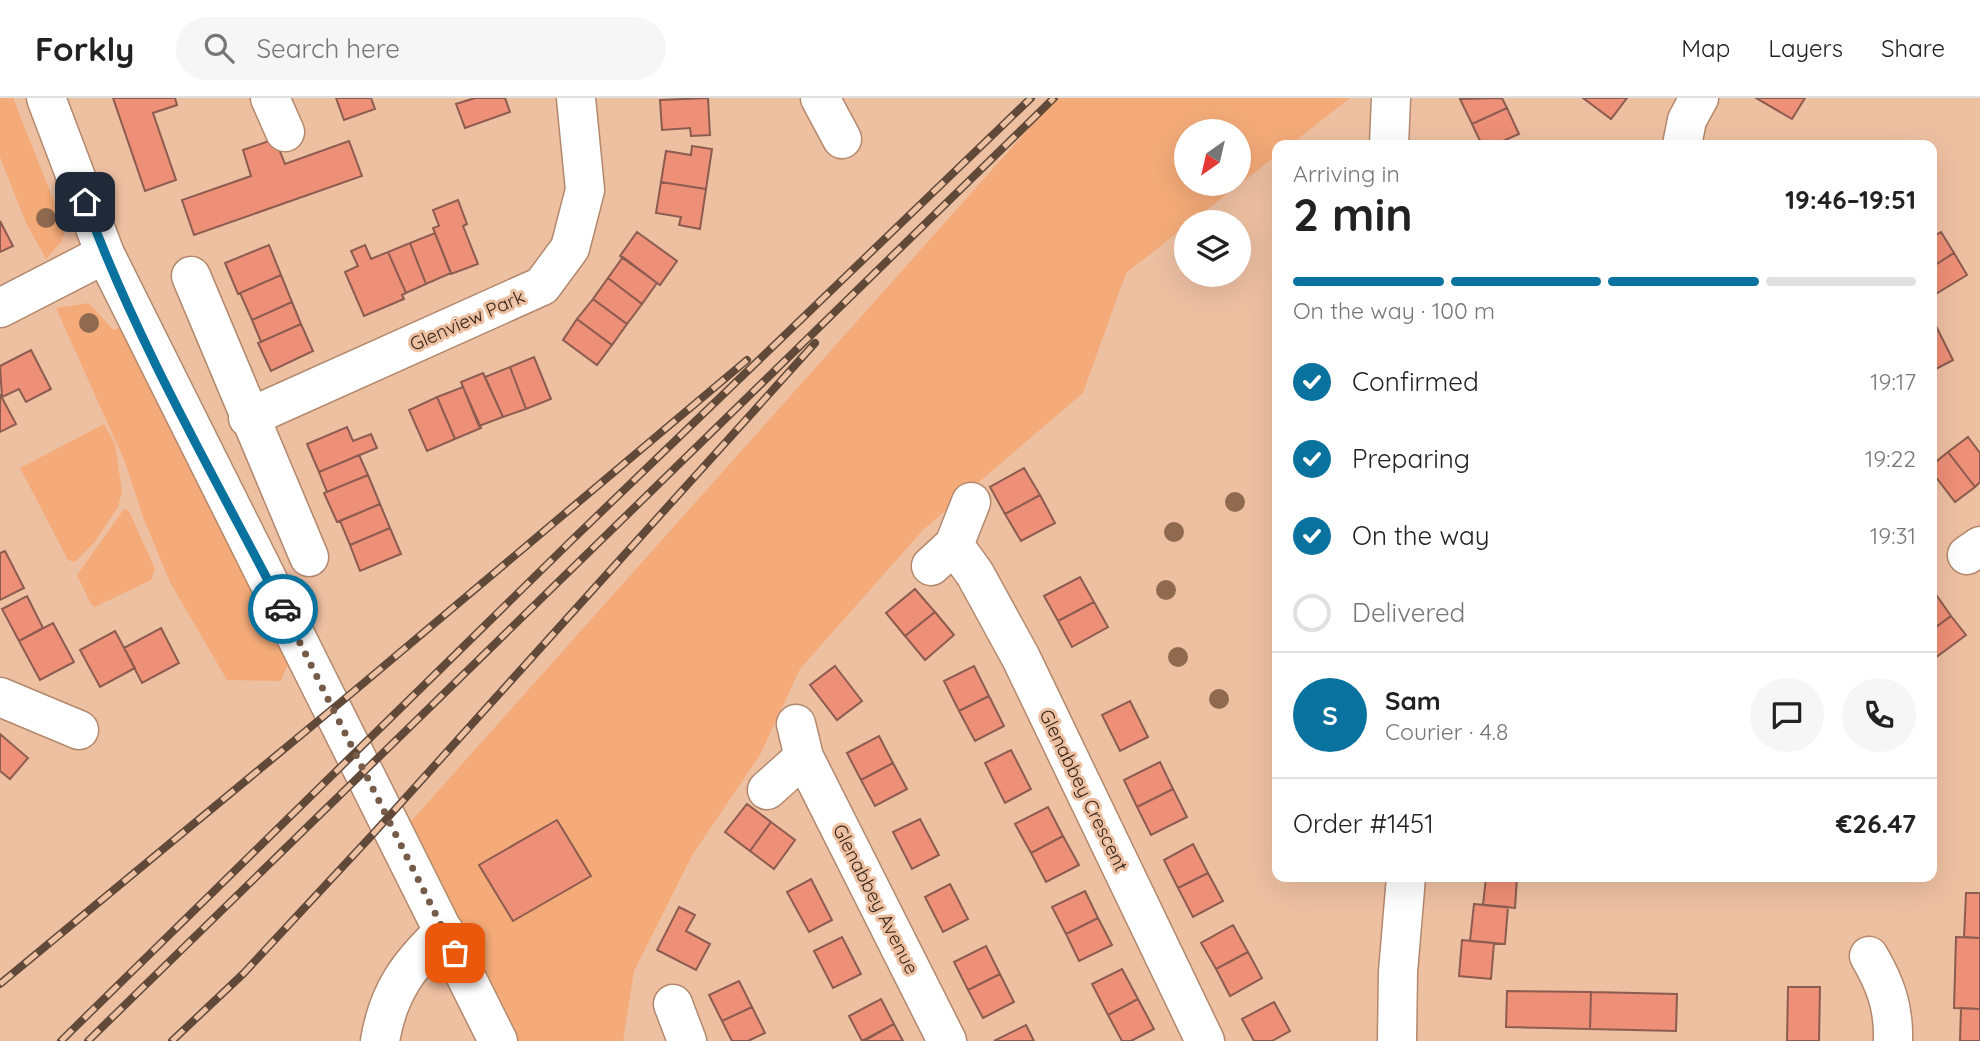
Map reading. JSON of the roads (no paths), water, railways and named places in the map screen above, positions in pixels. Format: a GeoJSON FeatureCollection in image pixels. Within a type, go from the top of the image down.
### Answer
{"type":"FeatureCollection","features":[{"type":"Feature","properties":{"kind":"street"},"geometry":{"type":"LineString","coordinates":[[46,98],[105,254],[498,1041]]}},
{"type":"Feature","properties":{"kind":"street","name":"Glenview Park"},"geometry":{"type":"LineString","coordinates":[[248,418],[542,286],[570,248],[585,191],[576,98]]}},
{"type":"Feature","properties":{"kind":"street"},"geometry":{"type":"LineString","coordinates":[[820,98],[842,139]]}},
{"type":"Feature","properties":{"kind":"street"},"geometry":{"type":"LineString","coordinates":[[1389,140],[1391,98]]}},
{"type":"Feature","properties":{"kind":"street"},"geometry":{"type":"LineString","coordinates":[[1683,140],[1687,120],[1699,98]]}},
{"type":"Feature","properties":{"kind":"street"},"geometry":{"type":"LineString","coordinates":[[0,308],[105,254]]}},
{"type":"Feature","properties":{"kind":"street"},"geometry":{"type":"LineString","coordinates":[[191,276],[248,418],[309,557]]}},
{"type":"Feature","properties":{"kind":"street","name":"Glenabbey Crescent"},"geometry":{"type":"LineString","coordinates":[[971,502],[942,555],[975,574],[1021,658],[1205,1041]]}},
{"type":"Feature","properties":{"kind":"street"},"geometry":{"type":"LineString","coordinates":[[0,697],[79,730]]}},
{"type":"Feature","properties":{"kind":"street","name":"Glenabbey Avenue"},"geometry":{"type":"LineString","coordinates":[[767,790],[800,741],[947,1041]]}},
{"type":"Feature","properties":{"kind":"street"},"geometry":{"type":"LineString","coordinates":[[1397,1041],[1398,972],[1406,882]]}},
{"type":"Feature","properties":{"kind":"street"},"geometry":{"type":"LineString","coordinates":[[380,1041],[383,1018],[410,964],[444,931]]}},
{"type":"Feature","properties":{"kind":"street"},"geometry":{"type":"LineString","coordinates":[[1869,956],[1886,985],[1894,1017],[1892,1041]]}},
{"type":"Feature","properties":{"kind":"railway"},"geometry":{"type":"LineString","coordinates":[[61,1041],[571,541],[1031,98]]}},
{"type":"Feature","properties":{"kind":"railway"},"geometry":{"type":"LineString","coordinates":[[88,1041],[1054,98]]}},
{"type":"Feature","properties":{"kind":"railway"},"geometry":{"type":"LineString","coordinates":[[172,1041],[244,973],[373,834],[815,343]]}},
{"type":"Feature","properties":{"kind":"railway"},"geometry":{"type":"LineString","coordinates":[[0,984],[353,692],[747,360]]}}]}
